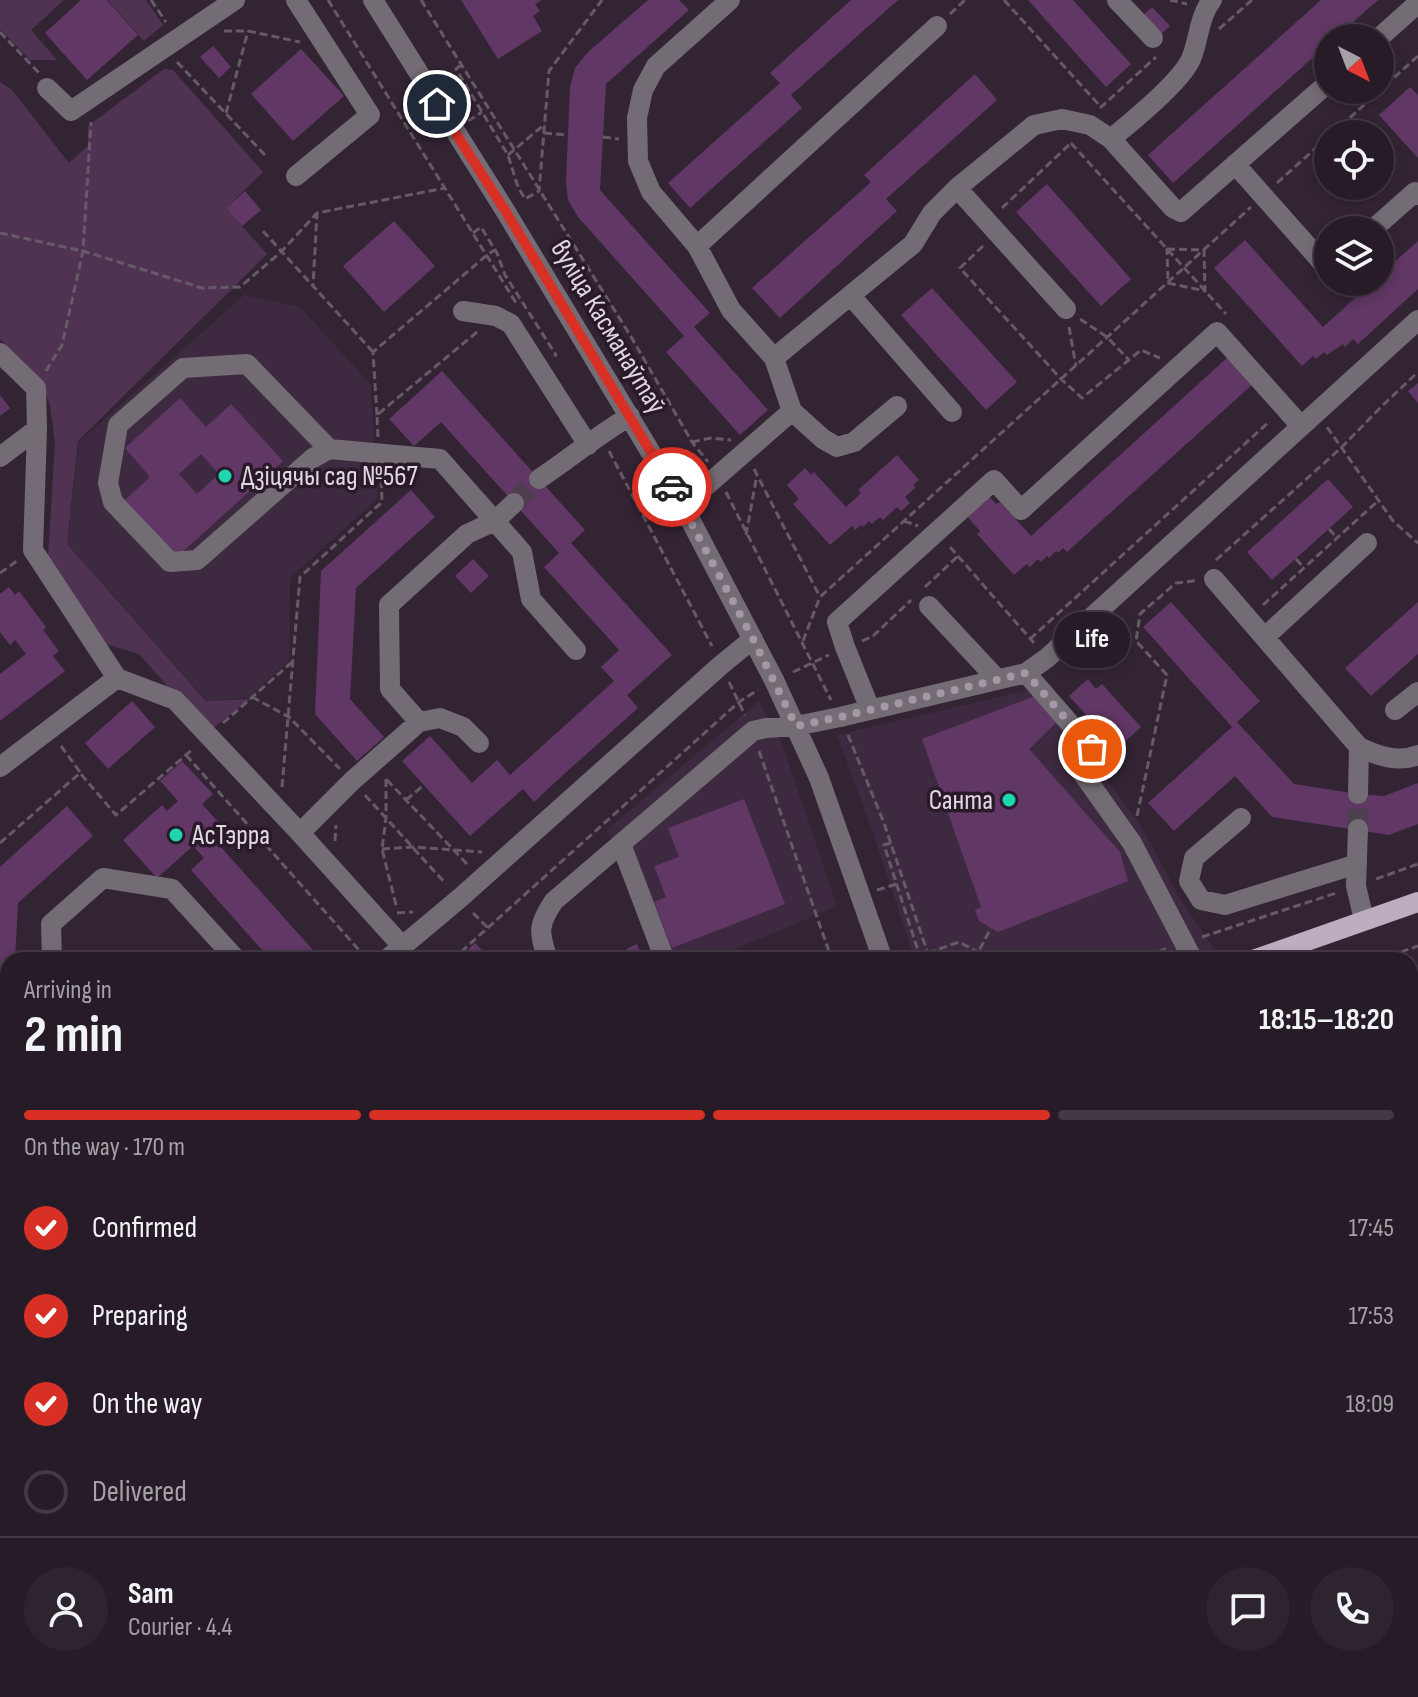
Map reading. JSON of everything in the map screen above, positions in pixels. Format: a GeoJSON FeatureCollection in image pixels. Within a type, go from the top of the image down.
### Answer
{"type":"FeatureCollection","features":[{"type":"Feature","properties":{"kind":"main road"},"geometry":{"type":"LineString","coordinates":[[1275,952],[1418,902]]}},
{"type":"Feature","properties":{"kind":"street"},"geometry":{"type":"LineString","coordinates":[[48,84],[71,111],[235,0]]}},
{"type":"Feature","properties":{"kind":"street"},"geometry":{"type":"LineString","coordinates":[[296,0],[370,115],[296,176]]}},
{"type":"Feature","properties":{"kind":"street","name":"вуліца Касманаўтаў"},"geometry":{"type":"LineString","coordinates":[[373,0],[506,212],[683,506],[753,639],[819,778],[880,952]]}},
{"type":"Feature","properties":{"kind":"street"},"geometry":{"type":"LineString","coordinates":[[730,0],[656,66],[643,90],[637,118],[638,161],[651,192],[697,246],[731,310],[774,358],[792,411],[823,439],[837,447],[854,442],[897,406]]}},
{"type":"Feature","properties":{"kind":"street"},"geometry":{"type":"LineString","coordinates":[[1117,0],[1159,44]]}},
{"type":"Feature","properties":{"kind":"street"},"geometry":{"type":"LineString","coordinates":[[1111,139],[1183,73],[1197,42],[1205,8],[1212,0]]}},
{"type":"Feature","properties":{"kind":"street"},"geometry":{"type":"LineString","coordinates":[[1394,25],[1418,3]]}},
{"type":"Feature","properties":{"kind":"street"},"geometry":{"type":"LineString","coordinates":[[697,246],[937,26]]}},
{"type":"Feature","properties":{"kind":"street"},"geometry":{"type":"LineString","coordinates":[[774,358],[913,244],[932,213],[957,188],[1034,125],[1062,119],[1090,125],[1111,139],[1173,208],[1181,212],[1314,95]]}},
{"type":"Feature","properties":{"kind":"street"},"geometry":{"type":"LineString","coordinates":[[1235,164],[1314,253]]}},
{"type":"Feature","properties":{"kind":"street"},"geometry":{"type":"LineString","coordinates":[[957,188],[1066,309]]}},
{"type":"Feature","properties":{"kind":"street"},"geometry":{"type":"LineString","coordinates":[[1388,216],[1415,192],[1418,195]]}},
{"type":"Feature","properties":{"kind":"street"},"geometry":{"type":"LineString","coordinates":[[851,296],[952,412]]}},
{"type":"Feature","properties":{"kind":"street"},"geometry":{"type":"LineString","coordinates":[[463,311],[496,316],[511,324],[588,445]]}},
{"type":"Feature","properties":{"kind":"street"},"geometry":{"type":"LineString","coordinates":[[546,952],[540,933],[543,917],[554,901],[753,731],[796,726],[1026,673],[1047,658],[1418,320]]}},
{"type":"Feature","properties":{"kind":"street"},"geometry":{"type":"LineString","coordinates":[[870,709],[837,622],[994,480],[1021,510],[1217,332],[1285,408],[1308,419]]}},
{"type":"Feature","properties":{"kind":"street"},"geometry":{"type":"LineString","coordinates":[[0,353],[36,388],[33,550],[117,678],[175,700],[402,946]]}},
{"type":"Feature","properties":{"kind":"street"},"geometry":{"type":"LineString","coordinates":[[329,449],[247,364],[183,368],[118,425],[108,483],[113,502],[170,562],[197,560],[313,458],[329,449],[440,459],[522,552],[531,599],[576,650]]}},
{"type":"Feature","properties":{"kind":"street"},"geometry":{"type":"LineString","coordinates":[[683,506],[792,411]]}},
{"type":"Feature","properties":{"kind":"street"},"geometry":{"type":"LineString","coordinates":[[539,479],[630,416]]}},
{"type":"Feature","properties":{"kind":"street"},"geometry":{"type":"LineString","coordinates":[[0,457],[37,429]]}},
{"type":"Feature","properties":{"kind":"street"},"geometry":{"type":"LineString","coordinates":[[419,722],[390,689],[389,605],[467,534],[495,521],[514,503]]}},
{"type":"Feature","properties":{"kind":"street"},"geometry":{"type":"LineString","coordinates":[[1265,637],[1367,543]]}},
{"type":"Feature","properties":{"kind":"street"},"geometry":{"type":"LineString","coordinates":[[1211,570],[1248,618],[1359,747],[1381,757],[1409,759],[1418,755]]}},
{"type":"Feature","properties":{"kind":"street"},"geometry":{"type":"LineString","coordinates":[[929,606],[998,680]]}},
{"type":"Feature","properties":{"kind":"street"},"geometry":{"type":"LineString","coordinates":[[395,952],[753,639]]}},
{"type":"Feature","properties":{"kind":"street"},"geometry":{"type":"LineString","coordinates":[[1026,673],[1092,749]]}},
{"type":"Feature","properties":{"kind":"street"},"geometry":{"type":"LineString","coordinates":[[0,767],[117,678]]}},
{"type":"Feature","properties":{"kind":"street"},"geometry":{"type":"LineString","coordinates":[[1395,710],[1418,692]]}},
{"type":"Feature","properties":{"kind":"street"},"geometry":{"type":"LineString","coordinates":[[300,833],[352,781],[419,722],[440,718],[463,727],[479,743]]}},
{"type":"Feature","properties":{"kind":"street"},"geometry":{"type":"LineString","coordinates":[[1358,794],[1359,747]]}},
{"type":"Feature","properties":{"kind":"street"},"geometry":{"type":"LineString","coordinates":[[1078,767],[1132,843],[1189,951]]}},
{"type":"Feature","properties":{"kind":"street"},"geometry":{"type":"LineString","coordinates":[[1241,818],[1194,858],[1189,881],[1201,900],[1225,905],[1357,864]]}},
{"type":"Feature","properties":{"kind":"street"},"geometry":{"type":"LineString","coordinates":[[1358,829],[1356,886],[1364,920]]}},
{"type":"Feature","properties":{"kind":"street"},"geometry":{"type":"LineString","coordinates":[[621,844],[662,952]]}},
{"type":"Feature","properties":{"kind":"street"},"geometry":{"type":"LineString","coordinates":[[52,952],[51,924],[103,878],[172,889],[230,952]]}},
{"type":"Feature","properties":{"kind":"path"},"geometry":{"type":"LineString","coordinates":[[151,0],[166,21],[162,32],[154,40],[265,155]]}},
{"type":"Feature","properties":{"kind":"path"},"geometry":{"type":"LineString","coordinates":[[462,65],[456,69],[508,155],[525,199],[539,191],[549,71],[602,0]]}},
{"type":"Feature","properties":{"kind":"path"},"geometry":{"type":"LineString","coordinates":[[1004,0],[1100,106],[1159,44]]}},
{"type":"Feature","properties":{"kind":"path"},"geometry":{"type":"LineString","coordinates":[[1197,42],[1207,40],[1252,0]]}},
{"type":"Feature","properties":{"kind":"path"},"geometry":{"type":"LineString","coordinates":[[190,30],[248,31],[327,48]]}},
{"type":"Feature","properties":{"kind":"path"},"geometry":{"type":"LineString","coordinates":[[226,115],[248,31]]}},
{"type":"Feature","properties":{"kind":"path"},"geometry":{"type":"LineString","coordinates":[[0,32],[48,84]]}},
{"type":"Feature","properties":{"kind":"path"},"geometry":{"type":"LineString","coordinates":[[1348,120],[1418,57]]}},
{"type":"Feature","properties":{"kind":"path"},"geometry":{"type":"LineString","coordinates":[[36,388],[62,345],[83,251],[92,97]]}},
{"type":"Feature","properties":{"kind":"path"},"geometry":{"type":"LineString","coordinates":[[508,155],[545,124]]}},
{"type":"Feature","properties":{"kind":"path"},"geometry":{"type":"LineString","coordinates":[[1090,125],[992,228],[960,268],[1082,398],[1141,350],[1178,366]]}},
{"type":"Feature","properties":{"kind":"path"},"geometry":{"type":"LineString","coordinates":[[544,133],[568,135]]}},
{"type":"Feature","properties":{"kind":"path"},"geometry":{"type":"LineString","coordinates":[[1071,143],[1226,314]]}},
{"type":"Feature","properties":{"kind":"path"},"geometry":{"type":"LineString","coordinates":[[803,642],[820,597],[1314,150]]}},
{"type":"Feature","properties":{"kind":"path"},"geometry":{"type":"LineString","coordinates":[[0,233],[83,251],[202,288],[240,287],[281,252],[317,213],[445,188]]}},
{"type":"Feature","properties":{"kind":"path"},"geometry":{"type":"LineString","coordinates":[[313,286],[317,213]]}},
{"type":"Feature","properties":{"kind":"path"},"geometry":{"type":"LineString","coordinates":[[472,233],[481,227],[505,275],[556,355]]}},
{"type":"Feature","properties":{"kind":"path"},"geometry":{"type":"LineString","coordinates":[[263,231],[373,352],[377,415]]}},
{"type":"Feature","properties":{"kind":"path"},"geometry":{"type":"LineString","coordinates":[[1167,249],[1204,250]]}},
{"type":"Feature","properties":{"kind":"path"},"geometry":{"type":"LineString","coordinates":[[1167,249],[1168,283]]}},
{"type":"Feature","properties":{"kind":"path"},"geometry":{"type":"LineString","coordinates":[[373,352],[495,250]]}},
{"type":"Feature","properties":{"kind":"path"},"geometry":{"type":"LineString","coordinates":[[1204,250],[1205,291]]}},
{"type":"Feature","properties":{"kind":"path"},"geometry":{"type":"LineString","coordinates":[[1168,283],[1205,291]]}},
{"type":"Feature","properties":{"kind":"path"},"geometry":{"type":"LineString","coordinates":[[1066,309],[1107,337],[1129,360]]}},
{"type":"Feature","properties":{"kind":"path"},"geometry":{"type":"LineString","coordinates":[[1066,309],[1076,366]]}},
{"type":"Feature","properties":{"kind":"path"},"geometry":{"type":"LineString","coordinates":[[1132,843],[1167,675],[1136,641],[1140,614],[1176,583],[1193,581],[1211,570],[1418,372]]}},
{"type":"Feature","properties":{"kind":"path"},"geometry":{"type":"LineString","coordinates":[[1030,639],[1285,408]]}},
{"type":"Feature","properties":{"kind":"path"},"geometry":{"type":"LineString","coordinates":[[1308,419],[1342,447],[1393,521],[1418,543]]}},
{"type":"Feature","properties":{"kind":"path"},"geometry":{"type":"LineString","coordinates":[[692,442],[711,438],[737,440],[747,451],[757,477],[820,597]]}},
{"type":"Feature","properties":{"kind":"path"},"geometry":{"type":"LineString","coordinates":[[746,535],[757,477]]}},
{"type":"Feature","properties":{"kind":"path"},"geometry":{"type":"LineString","coordinates":[[1248,618],[1379,500]]}},
{"type":"Feature","properties":{"kind":"path"},"geometry":{"type":"LineString","coordinates":[[904,521],[936,532],[1047,658]]}},
{"type":"Feature","properties":{"kind":"path"},"geometry":{"type":"LineString","coordinates":[[1329,529],[1337,538]]}},
{"type":"Feature","properties":{"kind":"path"},"geometry":{"type":"LineString","coordinates":[[1296,559],[1304,568]]}},
{"type":"Feature","properties":{"kind":"path"},"geometry":{"type":"LineString","coordinates":[[279,811],[300,577]]}},
{"type":"Feature","properties":{"kind":"path"},"geometry":{"type":"LineString","coordinates":[[252,697],[289,717],[487,927]]}},
{"type":"Feature","properties":{"kind":"path"},"geometry":{"type":"LineString","coordinates":[[460,952],[739,702]]}},
{"type":"Feature","properties":{"kind":"path"},"geometry":{"type":"LineString","coordinates":[[186,755],[361,952]]}},
{"type":"Feature","properties":{"kind":"path"},"geometry":{"type":"LineString","coordinates":[[68,758],[116,815]]}},
{"type":"Feature","properties":{"kind":"path"},"geometry":{"type":"LineString","coordinates":[[380,772],[473,870]]}},
{"type":"Feature","properties":{"kind":"path"},"geometry":{"type":"LineString","coordinates":[[0,843],[80,773]]}},
{"type":"Feature","properties":{"kind":"path"},"geometry":{"type":"LineString","coordinates":[[386,779],[382,849],[397,913]]}},
{"type":"Feature","properties":{"kind":"path"},"geometry":{"type":"LineString","coordinates":[[406,800],[424,785]]}},
{"type":"Feature","properties":{"kind":"path"},"geometry":{"type":"LineString","coordinates":[[771,787],[830,952]]}},
{"type":"Feature","properties":{"kind":"path"},"geometry":{"type":"LineString","coordinates":[[334,842],[337,819]]}},
{"type":"Feature","properties":{"kind":"path"},"geometry":{"type":"LineString","coordinates":[[891,842],[884,845],[918,952]]}},
{"type":"Feature","properties":{"kind":"path"},"geometry":{"type":"LineString","coordinates":[[382,849],[413,847],[493,853]]}},
{"type":"Feature","properties":{"kind":"path"},"geometry":{"type":"LineString","coordinates":[[1189,951],[1418,864]]}},
{"type":"Feature","properties":{"kind":"path"},"geometry":{"type":"LineString","coordinates":[[387,901],[397,913]]}},
{"type":"Feature","properties":{"kind":"path"},"geometry":{"type":"LineString","coordinates":[[397,913],[425,911]]}},
{"type":"Feature","properties":{"kind":"path"},"geometry":{"type":"LineString","coordinates":[[978,950],[991,928]]}},
{"type":"Feature","properties":{"kind":"path"},"geometry":{"type":"LineString","coordinates":[[931,952],[959,942],[981,952]]}},
{"type":"Feature","properties":{"kind":"shaded area"},"geometry":{"type":"Polygon","coordinates":[[[0,0],[64,0],[31,30],[57,60],[30,60],[0,29],[0,0]]]}},
{"type":"Feature","properties":{"kind":"shaded area"},"geometry":{"type":"Polygon","coordinates":[[[108,0],[146,0],[163,25],[144,41],[108,0]]]}},
{"type":"Feature","properties":{"kind":"shaded area"},"geometry":{"type":"Polygon","coordinates":[[[164,69],[173,70],[263,172],[226,208],[267,254],[78,441],[67,544],[206,701],[250,699],[208,732],[139,654],[99,642],[48,557],[55,443],[50,405],[38,377],[0,339],[0,82],[12,90],[69,163],[88,146],[88,126],[164,69]]]}},
{"type":"Feature","properties":{"kind":"shaded area","name":"Дзіцячы сад №567"},"geometry":{"type":"Polygon","coordinates":[[[244,295],[300,307],[371,385],[377,499],[290,578],[289,661],[249,697],[207,701],[67,544],[79,442],[244,295]]]}},
{"type":"Feature","properties":{"kind":"shaded area"},"geometry":{"type":"Polygon","coordinates":[[[1037,688],[1140,824],[1181,900],[1214,949],[1202,952],[912,952],[837,735],[1037,688]]]}},
{"type":"Feature","properties":{"kind":"shaded area"},"geometry":{"type":"Polygon","coordinates":[[[759,701],[782,744],[837,906],[728,952],[660,952],[607,830],[759,701]]]}},
{"type":"Feature","properties":{"kind":"building"},"geometry":{"type":"Polygon","coordinates":[[[81,0],[107,0],[138,35],[87,80],[45,33],[81,0]]]}},
{"type":"Feature","properties":{"kind":"building"},"geometry":{"type":"Polygon","coordinates":[[[461,0],[542,0],[535,4],[540,11],[533,16],[542,31],[498,59],[461,0]]]}},
{"type":"Feature","properties":{"kind":"building"},"geometry":{"type":"Polygon","coordinates":[[[648,0],[679,0],[689,10],[606,84],[600,190],[710,313],[694,327],[768,410],[740,435],[666,352],[684,336],[578,217],[568,200],[570,87],[575,68],[588,52],[648,0]]]}},
{"type":"Feature","properties":{"kind":"building"},"geometry":{"type":"Polygon","coordinates":[[[851,0],[898,0],[791,95],[802,108],[690,208],[668,183],[780,83],[770,73],[851,0]]]}},
{"type":"Feature","properties":{"kind":"building"},"geometry":{"type":"Polygon","coordinates":[[[1028,0],[1073,0],[1131,64],[1106,87],[1028,0]]]}},
{"type":"Feature","properties":{"kind":"building"},"geometry":{"type":"Polygon","coordinates":[[[1321,0],[1378,0],[1351,24],[1314,24],[1314,57],[1173,183],[1148,155],[1321,0]]]}},
{"type":"Feature","properties":{"kind":"building"},"geometry":{"type":"Polygon","coordinates":[[[1152,7],[1170,26],[1158,37],[1140,18],[1152,7]]]}},
{"type":"Feature","properties":{"kind":"building"},"geometry":{"type":"Polygon","coordinates":[[[213,46],[231,67],[219,78],[200,57],[213,46]]]}},
{"type":"Feature","properties":{"kind":"building"},"geometry":{"type":"Polygon","coordinates":[[[301,49],[344,96],[293,141],[251,94],[301,49]]]}},
{"type":"Feature","properties":{"kind":"building"},"geometry":{"type":"Polygon","coordinates":[[[975,74],[997,100],[886,199],[897,211],[780,318],[752,288],[871,182],[864,175],[975,74]]]}},
{"type":"Feature","properties":{"kind":"building"},"geometry":{"type":"Polygon","coordinates":[[[1410,87],[1418,95],[1418,158],[1394,132],[1394,120],[1384,120],[1379,115],[1410,87]]]}},
{"type":"Feature","properties":{"kind":"building"},"geometry":{"type":"Polygon","coordinates":[[[1047,184],[1131,279],[1101,306],[1016,212],[1047,184]]]}},
{"type":"Feature","properties":{"kind":"building"},"geometry":{"type":"Polygon","coordinates":[[[245,191],[261,210],[242,226],[226,208],[245,191]]]}},
{"type":"Feature","properties":{"kind":"building"},"geometry":{"type":"Polygon","coordinates":[[[394,221],[435,266],[384,312],[343,266],[394,221]]]}},
{"type":"Feature","properties":{"kind":"building"},"geometry":{"type":"Polygon","coordinates":[[[1245,240],[1323,327],[1357,296],[1394,296],[1394,262],[1418,241],[1418,289],[1358,344],[1353,339],[1345,347],[1343,344],[1327,355],[1324,352],[1316,359],[1313,356],[1302,366],[1214,268],[1245,240]]]}},
{"type":"Feature","properties":{"kind":"building"},"geometry":{"type":"Polygon","coordinates":[[[932,288],[1017,382],[986,410],[901,315],[932,288]]]}},
{"type":"Feature","properties":{"kind":"building"},"geometry":{"type":"Polygon","coordinates":[[[1229,356],[1254,383],[1067,552],[1063,548],[1058,553],[1056,551],[1041,562],[1038,559],[1030,567],[1027,564],[1014,575],[977,534],[980,531],[967,516],[989,496],[996,504],[1000,502],[1031,536],[1229,356]]]}},
{"type":"Feature","properties":{"kind":"building"},"geometry":{"type":"Polygon","coordinates":[[[442,371],[585,530],[571,543],[672,655],[627,695],[638,708],[534,802],[523,789],[470,836],[402,761],[430,736],[472,783],[497,760],[510,775],[614,681],[601,667],[619,650],[544,567],[559,553],[441,422],[414,446],[389,419],[442,371]]]}},
{"type":"Feature","properties":{"kind":"building"},"geometry":{"type":"Polygon","coordinates":[[[1418,383],[1418,403],[1408,391],[1418,383]]]}},
{"type":"Feature","properties":{"kind":"building"},"geometry":{"type":"Polygon","coordinates":[[[0,395],[10,408],[0,416],[0,395]]]}},
{"type":"Feature","properties":{"kind":"building"},"geometry":{"type":"Polygon","coordinates":[[[180,398],[206,427],[231,404],[283,461],[177,557],[125,500],[150,477],[125,448],[180,398]],[[201,454],[179,474],[197,494],[219,474],[201,454]]]}},
{"type":"Feature","properties":{"kind":"building"},"geometry":{"type":"Polygon","coordinates":[[[897,455],[919,480],[905,497],[910,503],[901,511],[897,507],[883,520],[880,517],[872,524],[869,521],[855,530],[852,526],[830,545],[793,504],[799,499],[787,485],[805,468],[811,475],[814,472],[846,507],[861,493],[858,490],[897,455]]]}},
{"type":"Feature","properties":{"kind":"building"},"geometry":{"type":"Polygon","coordinates":[[[1328,479],[1353,507],[1272,580],[1247,552],[1328,479]]]}},
{"type":"Feature","properties":{"kind":"building"},"geometry":{"type":"Polygon","coordinates":[[[411,490],[435,517],[356,588],[350,699],[384,737],[357,761],[315,714],[321,571],[411,490]]]}},
{"type":"Feature","properties":{"kind":"building"},"geometry":{"type":"Polygon","coordinates":[[[473,559],[489,576],[471,593],[455,576],[473,559]]]}},
{"type":"Feature","properties":{"kind":"building"},"geometry":{"type":"Polygon","coordinates":[[[9,587],[15,595],[19,591],[46,627],[43,630],[59,651],[53,656],[65,671],[0,721],[0,674],[26,654],[15,640],[10,645],[0,632],[0,594],[9,587]]]}},
{"type":"Feature","properties":{"kind":"building"},"geometry":{"type":"Polygon","coordinates":[[[1171,602],[1260,701],[1237,722],[1294,784],[1384,796],[1418,783],[1418,824],[1389,835],[1272,817],[1235,776],[1174,831],[1148,803],[1232,727],[1143,627],[1171,602]]]}},
{"type":"Feature","properties":{"kind":"building"},"geometry":{"type":"Polygon","coordinates":[[[1418,602],[1418,654],[1371,696],[1345,668],[1418,602]]]}},
{"type":"Feature","properties":{"kind":"building"},"geometry":{"type":"Polygon","coordinates":[[[1088,679],[1096,689],[1102,684],[1141,727],[1117,749],[1069,696],[1088,679]]]}},
{"type":"Feature","properties":{"kind":"building","name":"Санта"},"geometry":{"type":"Polygon","coordinates":[[[1035,696],[1056,723],[1029,749],[1120,852],[1128,881],[998,932],[979,921],[975,910],[981,907],[922,739],[1035,696]]]}},
{"type":"Feature","properties":{"kind":"building"},"geometry":{"type":"Polygon","coordinates":[[[132,701],[155,727],[108,769],[85,743],[132,701]]]}},
{"type":"Feature","properties":{"kind":"building"},"geometry":{"type":"Polygon","coordinates":[[[182,761],[213,794],[202,804],[230,835],[219,845],[315,952],[264,952],[191,870],[204,858],[193,846],[157,878],[123,840],[162,805],[167,811],[178,801],[160,781],[182,761]]]}},
{"type":"Feature","properties":{"kind":"building"},"geometry":{"type":"Polygon","coordinates":[[[744,799],[785,904],[672,948],[654,902],[666,897],[654,866],[679,857],[668,828],[744,799]]]}},
{"type":"Feature","properties":{"kind":"building"},"geometry":{"type":"Polygon","coordinates":[[[67,806],[93,836],[18,903],[15,952],[0,952],[0,867],[67,806]]]}},
{"type":"Feature","properties":{"kind":"building"},"geometry":{"type":"Polygon","coordinates":[[[475,943],[484,952],[465,952],[475,943]]]}},
{"type":"Feature","properties":{"kind":"building"},"geometry":{"type":"Polygon","coordinates":[[[637,944],[640,952],[624,952],[637,944]]]}},
{"type":"Feature","properties":{"kind":"tunnel"},"geometry":{"type":"LineString","coordinates":[[514,503],[539,479]]}},
{"type":"Feature","properties":{"kind":"tunnel"},"geometry":{"type":"LineString","coordinates":[[1358,794],[1358,829]]}},
{"type":"Feature","properties":{"kind":"way so far"},"geometry":{"type":"LineString","coordinates":[[672,487],[796,726],[1026,673],[1092,749]]}},
{"type":"Feature","properties":{"kind":"place","name":"Дзіцячы сад №567"},"geometry":{"type":"Point","coordinates":[225,476]}},
{"type":"Feature","properties":{"kind":"place","name":"Life"},"geometry":{"type":"Point","coordinates":[1092,749]}},
{"type":"Feature","properties":{"kind":"place","name":"Санта"},"geometry":{"type":"Point","coordinates":[1009,800]}},
{"type":"Feature","properties":{"kind":"place","name":"АсТэрра"},"geometry":{"type":"Point","coordinates":[176,835]}},
{"type":"Feature","properties":{"kind":"route"},"geometry":{"type":"LineString","coordinates":[[437,104],[672,487]]}}]}
